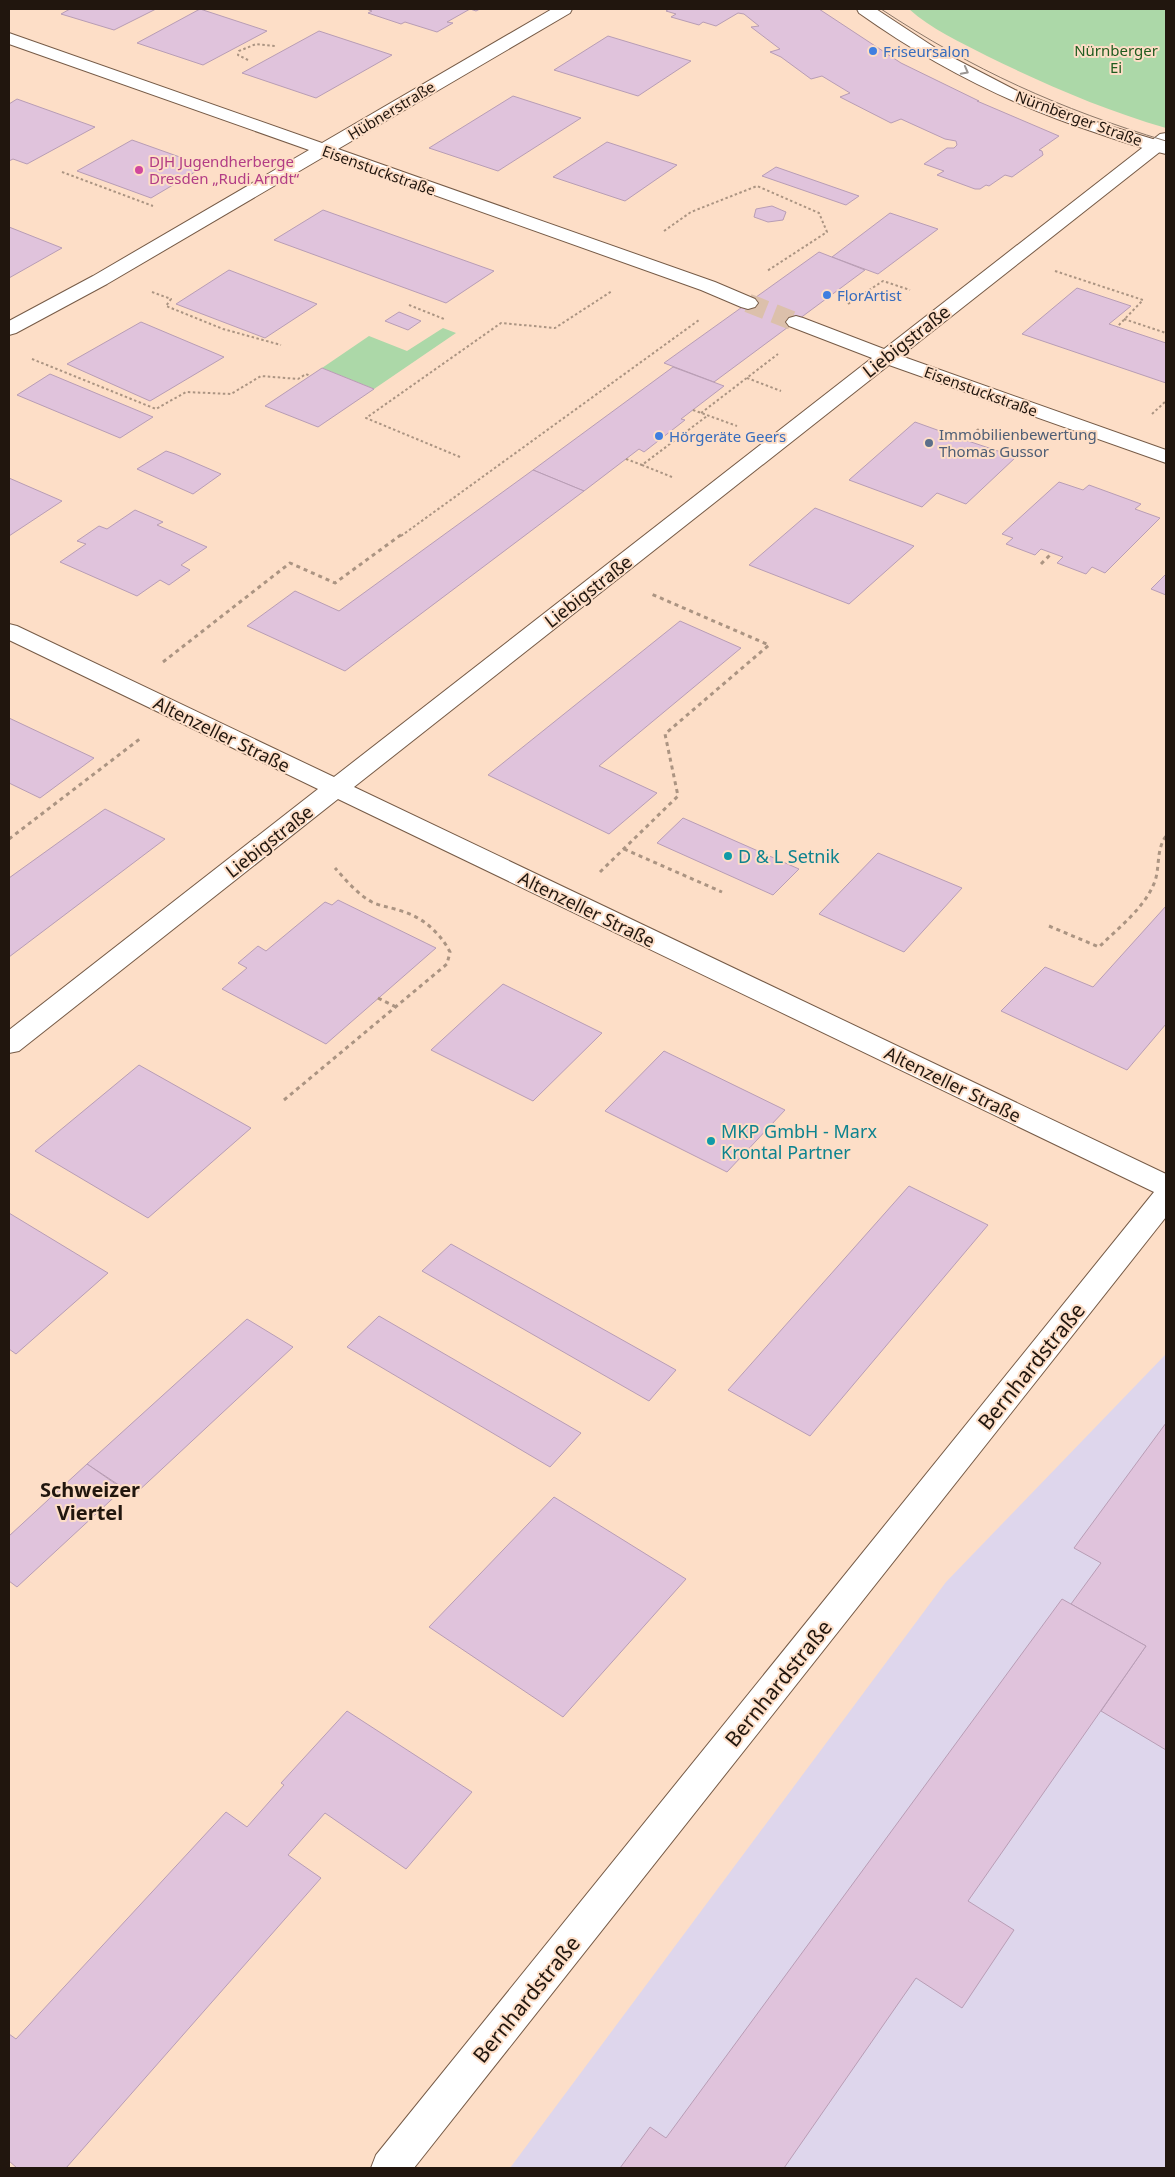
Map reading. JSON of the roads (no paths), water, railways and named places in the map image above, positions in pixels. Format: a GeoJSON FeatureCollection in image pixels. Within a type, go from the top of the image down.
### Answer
{"type":"FeatureCollection","features":[{"type":"Feature","properties":{"kind":"street","name":"Hübnerstraße"},"geometry":{"type":"LineString","coordinates":[[9,329],[107,276],[564,9]]}},
{"type":"Feature","properties":{"kind":"street","name":"Nürnberger Straße"},"geometry":{"type":"LineString","coordinates":[[865,9],[890,28],[986,82],[1063,116],[1163,144]]}},
{"type":"Feature","properties":{"kind":"street","name":"Eisenstuckstraße"},"geometry":{"type":"LineString","coordinates":[[9,38],[708,286],[748,302]]}},
{"type":"Feature","properties":{"kind":"street","name":"Liebigstraße"},"geometry":{"type":"LineString","coordinates":[[9,1044],[886,357],[1163,144]]}},
{"type":"Feature","properties":{"kind":"street","name":"Eisenstuckstraße"},"geometry":{"type":"LineString","coordinates":[[804,325],[886,357],[1166,458]]}},
{"type":"Feature","properties":{"kind":"street","name":"Altenzeller Straße"},"geometry":{"type":"LineString","coordinates":[[9,631],[1166,1186]]}},
{"type":"Feature","properties":{"kind":"street","name":"Bernhardstraße"},"geometry":{"type":"LineString","coordinates":[[390,2168],[1166,1197]]}},
{"type":"Feature","properties":{"kind":"tunnel"},"geometry":{"type":"LineString","coordinates":[[748,303],[796,322]]}},
{"type":"Feature","properties":{"kind":"tram line"},"geometry":{"type":"LineString","coordinates":[[881,9],[949,51],[1018,86],[1127,129],[1166,141]]}},
{"type":"Feature","properties":{"kind":"place","name":"Friseursalon"},"geometry":{"type":"Point","coordinates":[873,51]}},
{"type":"Feature","properties":{"kind":"place","name":"DJH Jugendherberge Dresden „Rudi Arndt“"},"geometry":{"type":"Point","coordinates":[139,170]}},
{"type":"Feature","properties":{"kind":"place","name":"FlorArtist"},"geometry":{"type":"Point","coordinates":[827,295]}},
{"type":"Feature","properties":{"kind":"place","name":"Hörgeräte Geers"},"geometry":{"type":"Point","coordinates":[659,436]}},
{"type":"Feature","properties":{"kind":"place","name":"Immobilienbewertung Thomas Gussor"},"geometry":{"type":"Point","coordinates":[929,443]}},
{"type":"Feature","properties":{"kind":"place","name":"D & L Setnik"},"geometry":{"type":"Point","coordinates":[728,856]}},
{"type":"Feature","properties":{"kind":"place","name":"MKP GmbH - Marx Krontal Partner"},"geometry":{"type":"Point","coordinates":[711,1141]}},
{"type":"Feature","properties":{"kind":"district","name":"Schweizer Viertel"},"geometry":{"type":"Point","coordinates":[90,1500]}},
{"type":"Feature","properties":{"kind":"park label","name":"Nürnberger Ei"},"geometry":{"type":"Point","coordinates":[1116,58]}}]}
